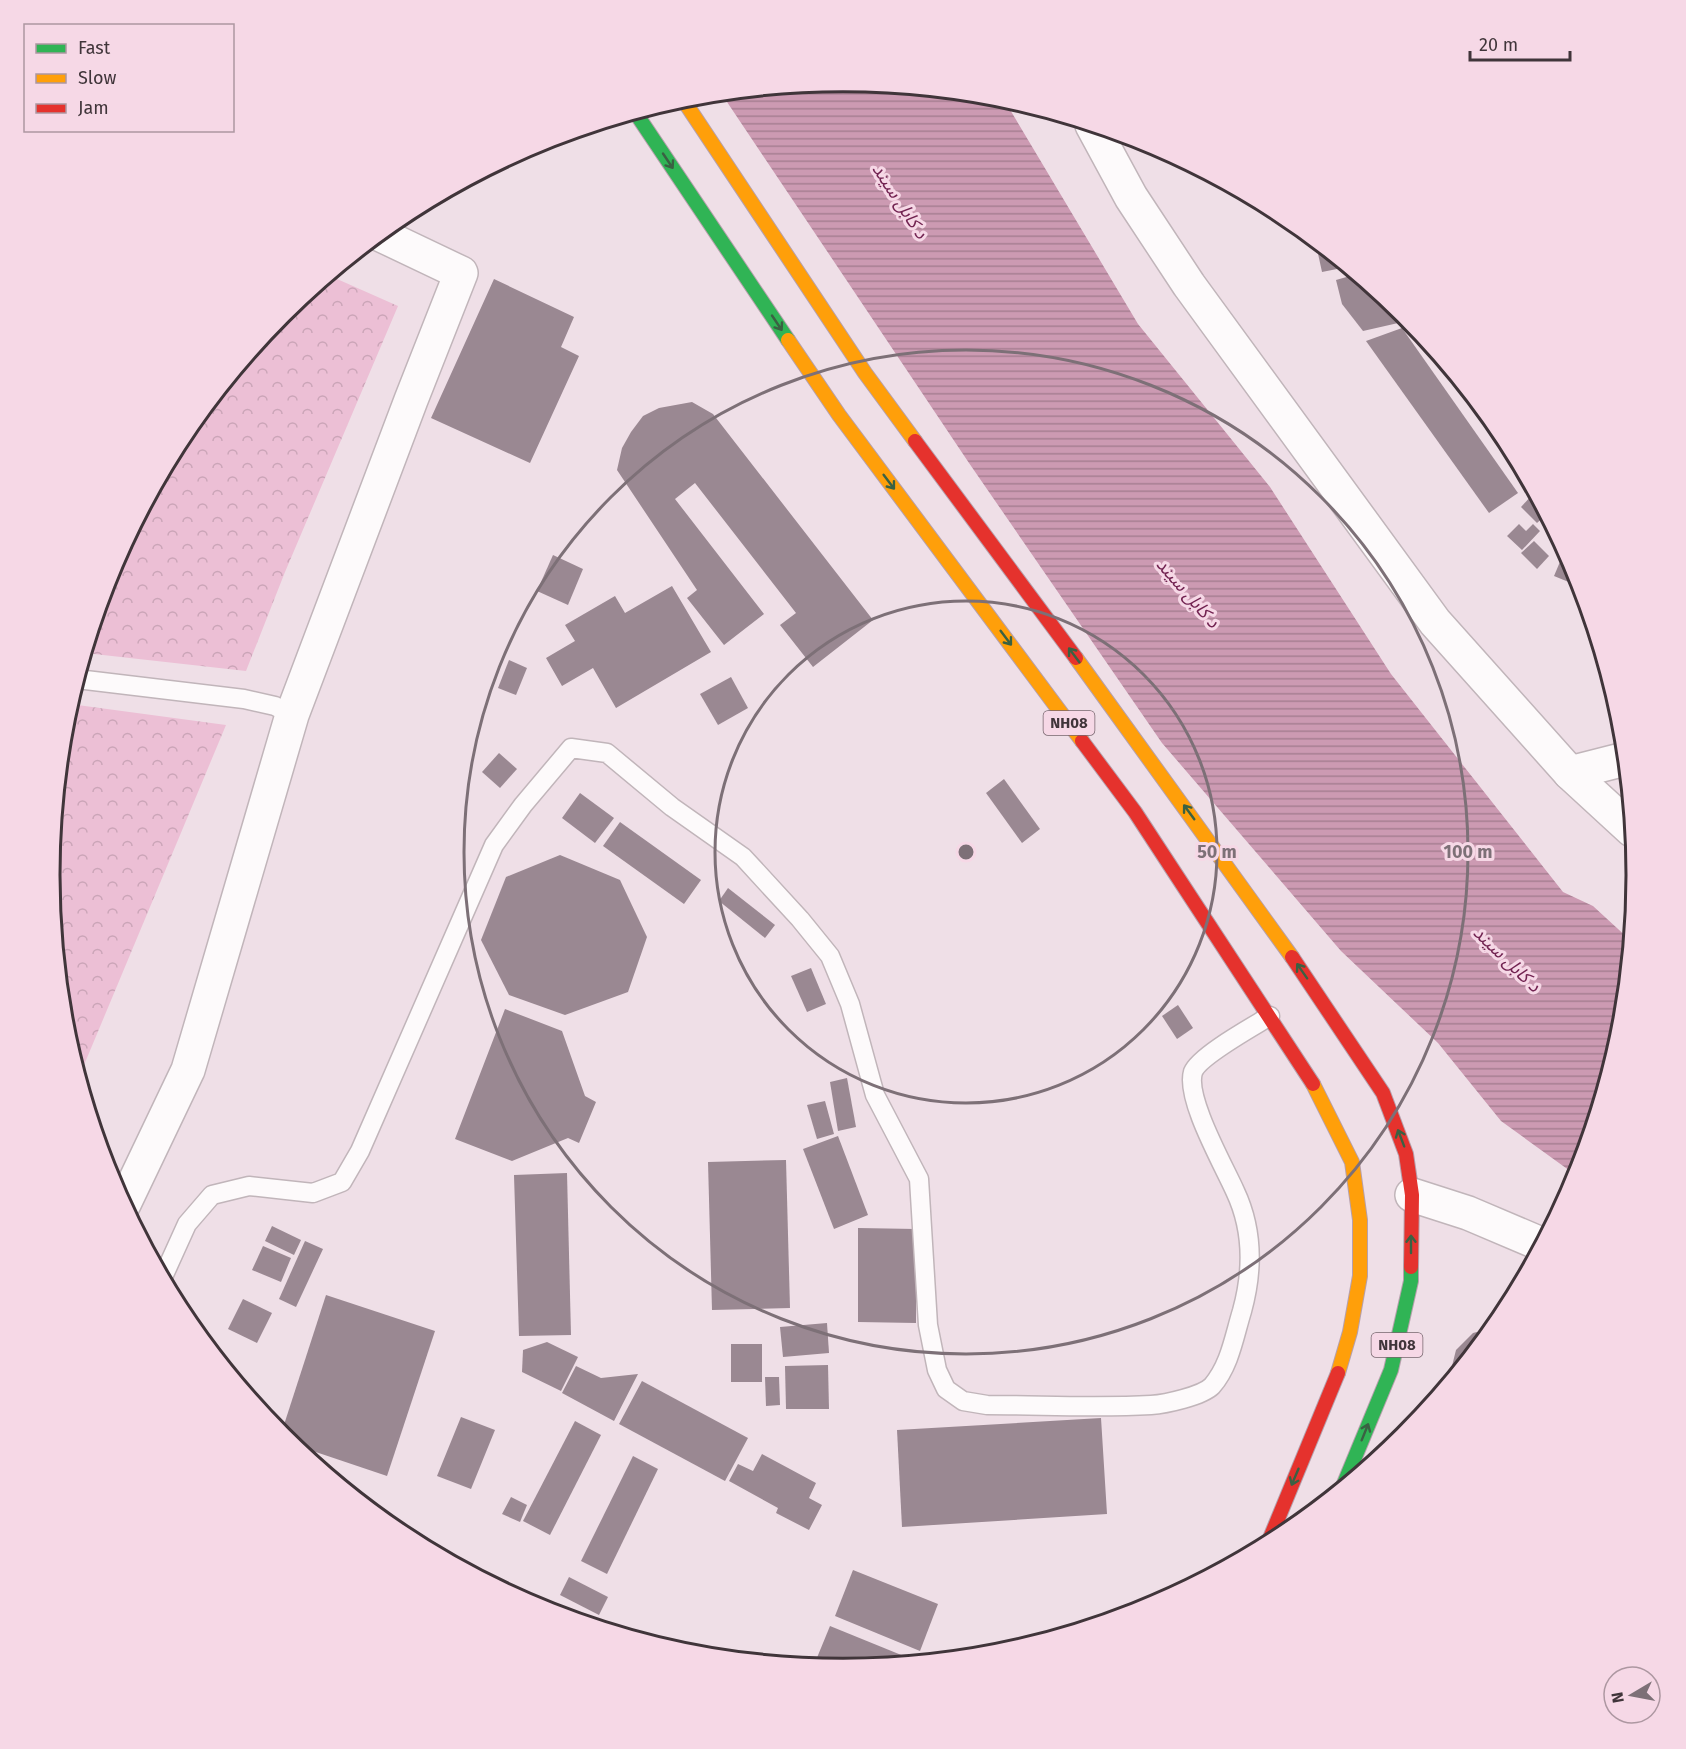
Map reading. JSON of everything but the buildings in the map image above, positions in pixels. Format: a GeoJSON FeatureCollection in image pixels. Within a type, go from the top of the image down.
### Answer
{"type":"FeatureCollection","features":[{"type":"Feature","properties":{"kind":"highway","name":"NH08"},"geometry":{"type":"LineString","coordinates":[[688,107],[865,373],[1151,759],[1303,972],[1383,1093],[1406,1154],[1412,1195],[1411,1281],[1391,1370],[1349,1471]]}},
{"type":"Feature","properties":{"kind":"highway","name":"NH08"},"geometry":{"type":"LineString","coordinates":[[639,118],[839,415],[1136,812],[1313,1083],[1352,1162],[1360,1220],[1360,1276],[1350,1332],[1334,1385],[1274,1528]]}},
{"type":"Feature","properties":{"kind":"street"},"geometry":{"type":"LineString","coordinates":[[1097,134],[1131,197],[1190,285],[1435,622],[1570,773],[1624,823]]}},
{"type":"Feature","properties":{"kind":"street"},"geometry":{"type":"LineString","coordinates":[[129,1194],[188,1071],[292,715],[461,273],[387,238]]}},
{"type":"Feature","properties":{"kind":"street"},"geometry":{"type":"LineString","coordinates":[[1570,773],[1617,761]]}},
{"type":"Feature","properties":{"kind":"street"},"geometry":{"type":"LineString","coordinates":[[1412,1195],[1468,1214],[1534,1241]]}},
{"type":"Feature","properties":{"kind":"lane"},"geometry":{"type":"LineString","coordinates":[[85,680],[244,699],[275,706],[292,715]]}},
{"type":"Feature","properties":{"kind":"lane"},"geometry":{"type":"LineString","coordinates":[[167,1269],[187,1224],[212,1194],[249,1186],[313,1193],[342,1182],[360,1151],[494,845],[523,805],[571,748],[607,753],[672,807],[743,857],[800,919],[830,956],[850,1004],[875,1095],[919,1179],[928,1324],[937,1370],[946,1389],[963,1401],[987,1405],[1153,1405],[1185,1398],[1210,1388],[1226,1367],[1247,1291],[1250,1246],[1242,1205],[1197,1109],[1192,1085],[1193,1072],[1203,1059],[1270,1016]]}},
{"type":"Feature","properties":{"kind":"green space"},"geometry":{"type":"Polygon","coordinates":[[[336,278],[398,306],[285,572],[246,671],[93,654],[120,575],[141,528],[192,439],[254,358],[289,321],[336,278]]]}},
{"type":"Feature","properties":{"kind":"green space"},"geometry":{"type":"Polygon","coordinates":[[[79,705],[226,725],[84,1065],[67,977],[60,874],[67,772],[79,705]]]}},
{"type":"Feature","properties":{"kind":"water","name":"د کابل سيند"},"geometry":{"type":"Polygon","coordinates":[[[792,93],[894,93],[945,98],[1010,110],[1138,324],[1270,487],[1391,674],[1563,892],[1593,906],[1623,934],[1611,1027],[1599,1077],[1568,1169],[1501,1121],[1438,1043],[1341,951],[1162,743],[969,463],[726,101],[792,93]]]}},
{"type":"Feature","properties":{"kind":"traffic: fast"},"geometry":{"type":"LineString","coordinates":[[639,118],[788,340]]}},
{"type":"Feature","properties":{"kind":"traffic: fast"},"geometry":{"type":"LineString","coordinates":[[1349,1471],[1391,1370],[1411,1281],[1411,1267]]}},
{"type":"Feature","properties":{"kind":"traffic: slow"},"geometry":{"type":"LineString","coordinates":[[688,107],[865,373],[915,441]]}},
{"type":"Feature","properties":{"kind":"traffic: slow"},"geometry":{"type":"LineString","coordinates":[[788,340],[839,415],[1082,741]]}},
{"type":"Feature","properties":{"kind":"traffic: slow"},"geometry":{"type":"LineString","coordinates":[[1076,658],[1292,957]]}},
{"type":"Feature","properties":{"kind":"traffic: slow"},"geometry":{"type":"LineString","coordinates":[[1313,1084],[1352,1162],[1360,1220],[1360,1276],[1350,1332],[1338,1373]]}},
{"type":"Feature","properties":{"kind":"traffic: jam"},"geometry":{"type":"LineString","coordinates":[[915,441],[1076,658]]}},
{"type":"Feature","properties":{"kind":"traffic: jam"},"geometry":{"type":"LineString","coordinates":[[1082,741],[1135,812],[1313,1084]]}},
{"type":"Feature","properties":{"kind":"traffic: jam"},"geometry":{"type":"LineString","coordinates":[[1292,957],[1383,1093],[1406,1154],[1412,1195],[1411,1267]]}},
{"type":"Feature","properties":{"kind":"traffic: jam"},"geometry":{"type":"LineString","coordinates":[[1274,1528],[1338,1373]]}}]}
